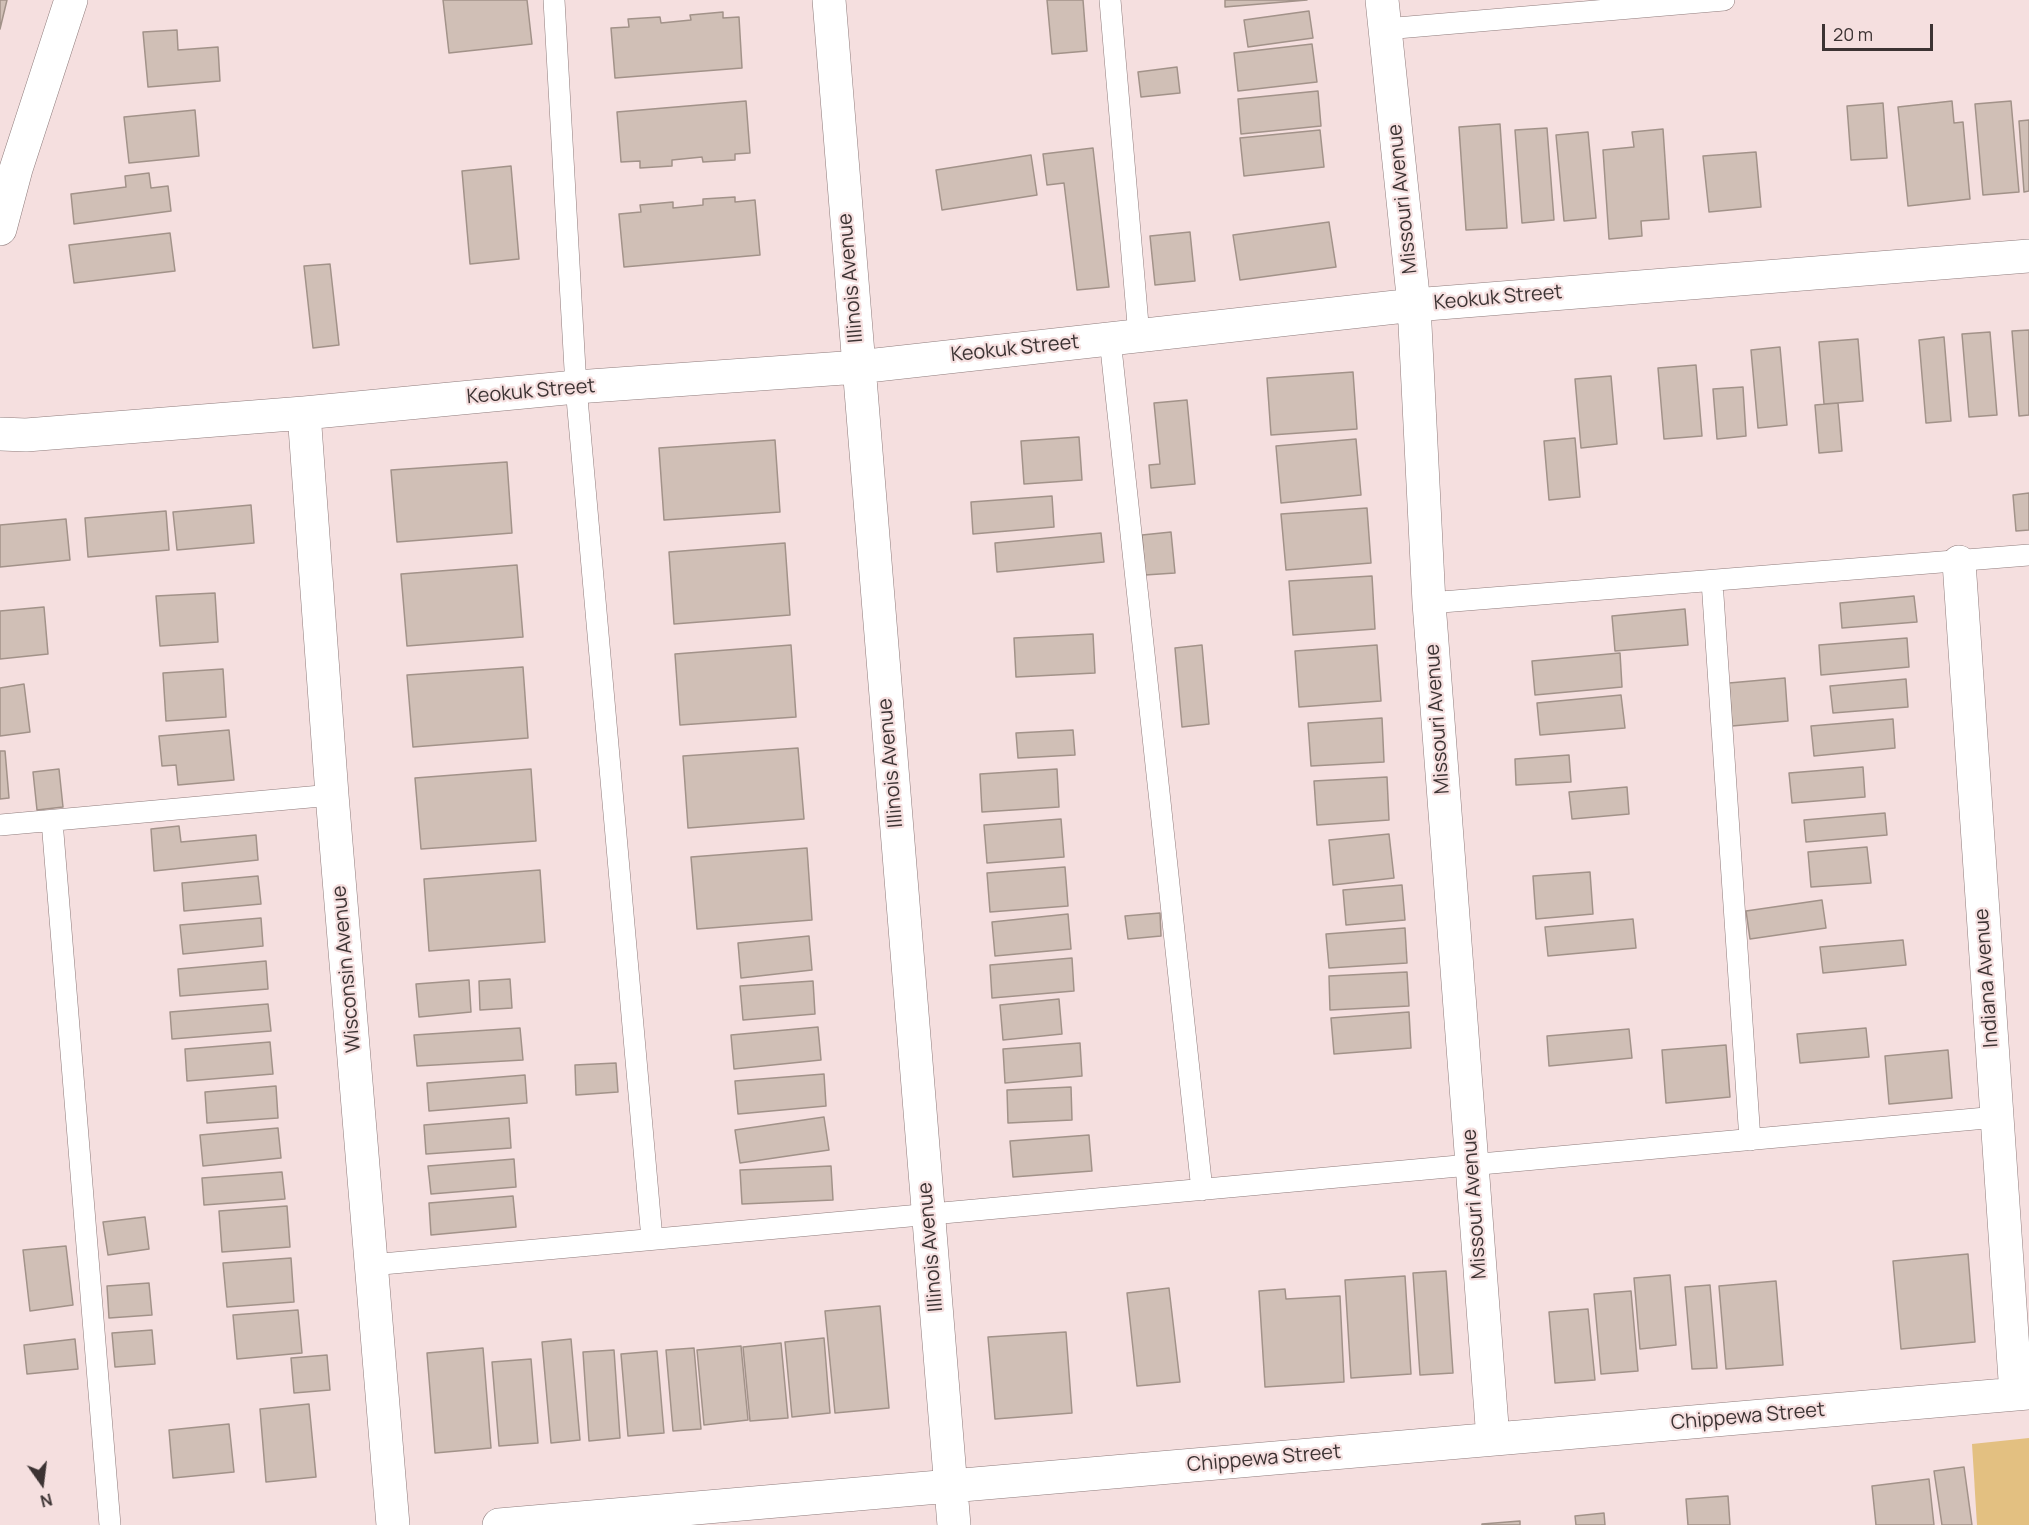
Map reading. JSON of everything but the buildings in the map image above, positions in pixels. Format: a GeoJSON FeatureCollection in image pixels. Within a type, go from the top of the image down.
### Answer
{"type":"FeatureCollection","features":[{"type":"Feature","properties":{"kind":"street"},"geometry":{"type":"LineString","coordinates":[[0,229],[8,167],[71,0]]}},
{"type":"Feature","properties":{"kind":"street","name":"Illinois Avenue"},"geometry":{"type":"LineString","coordinates":[[829,0],[954,1525]]}},
{"type":"Feature","properties":{"kind":"street","name":"Missouri Avenue"},"geometry":{"type":"LineString","coordinates":[[1384,14],[1414,305],[1429,603],[1493,1439]]}},
{"type":"Feature","properties":{"kind":"street","name":"Keokuk Street"},"geometry":{"type":"LineString","coordinates":[[0,434],[26,435],[304,413],[576,387],[858,367],[1414,305],[2029,256]]}},
{"type":"Feature","properties":{"kind":"street","name":"Wisconsin Avenue"},"geometry":{"type":"LineString","coordinates":[[304,413],[332,795],[393,1525]]}},
{"type":"Feature","properties":{"kind":"street","name":"Indiana Avenue"},"geometry":{"type":"LineString","coordinates":[[1959,562],[1996,1117],[2022,1393]]}},
{"type":"Feature","properties":{"kind":"street","name":"Chippewa Street"},"geometry":{"type":"LineString","coordinates":[[499,1525],[2022,1393]]}},
{"type":"Feature","properties":{"kind":"lane"},"geometry":{"type":"LineString","coordinates":[[554,0],[576,387],[652,1239]]}},
{"type":"Feature","properties":{"kind":"lane"},"geometry":{"type":"LineString","coordinates":[[1110,0],[1125,338],[1202,1190]]}},
{"type":"Feature","properties":{"kind":"lane"},"geometry":{"type":"LineString","coordinates":[[1384,14],[1724,0]]}},
{"type":"Feature","properties":{"kind":"lane"},"geometry":{"type":"LineString","coordinates":[[1429,603],[2029,555]]}},
{"type":"Feature","properties":{"kind":"lane"},"geometry":{"type":"LineString","coordinates":[[1712,581],[1750,1140]]}},
{"type":"Feature","properties":{"kind":"lane"},"geometry":{"type":"LineString","coordinates":[[0,825],[332,795]]}},
{"type":"Feature","properties":{"kind":"lane"},"geometry":{"type":"LineString","coordinates":[[52,821],[110,1525]]}},
{"type":"Feature","properties":{"kind":"lane"},"geometry":{"type":"LineString","coordinates":[[371,1265],[1996,1117]]}},
{"type":"Feature","properties":{"kind":"shaded area"},"geometry":{"type":"Polygon","coordinates":[[[2029,1438],[2029,1525],[1977,1525],[1972,1444],[2029,1438]]]}}]}
